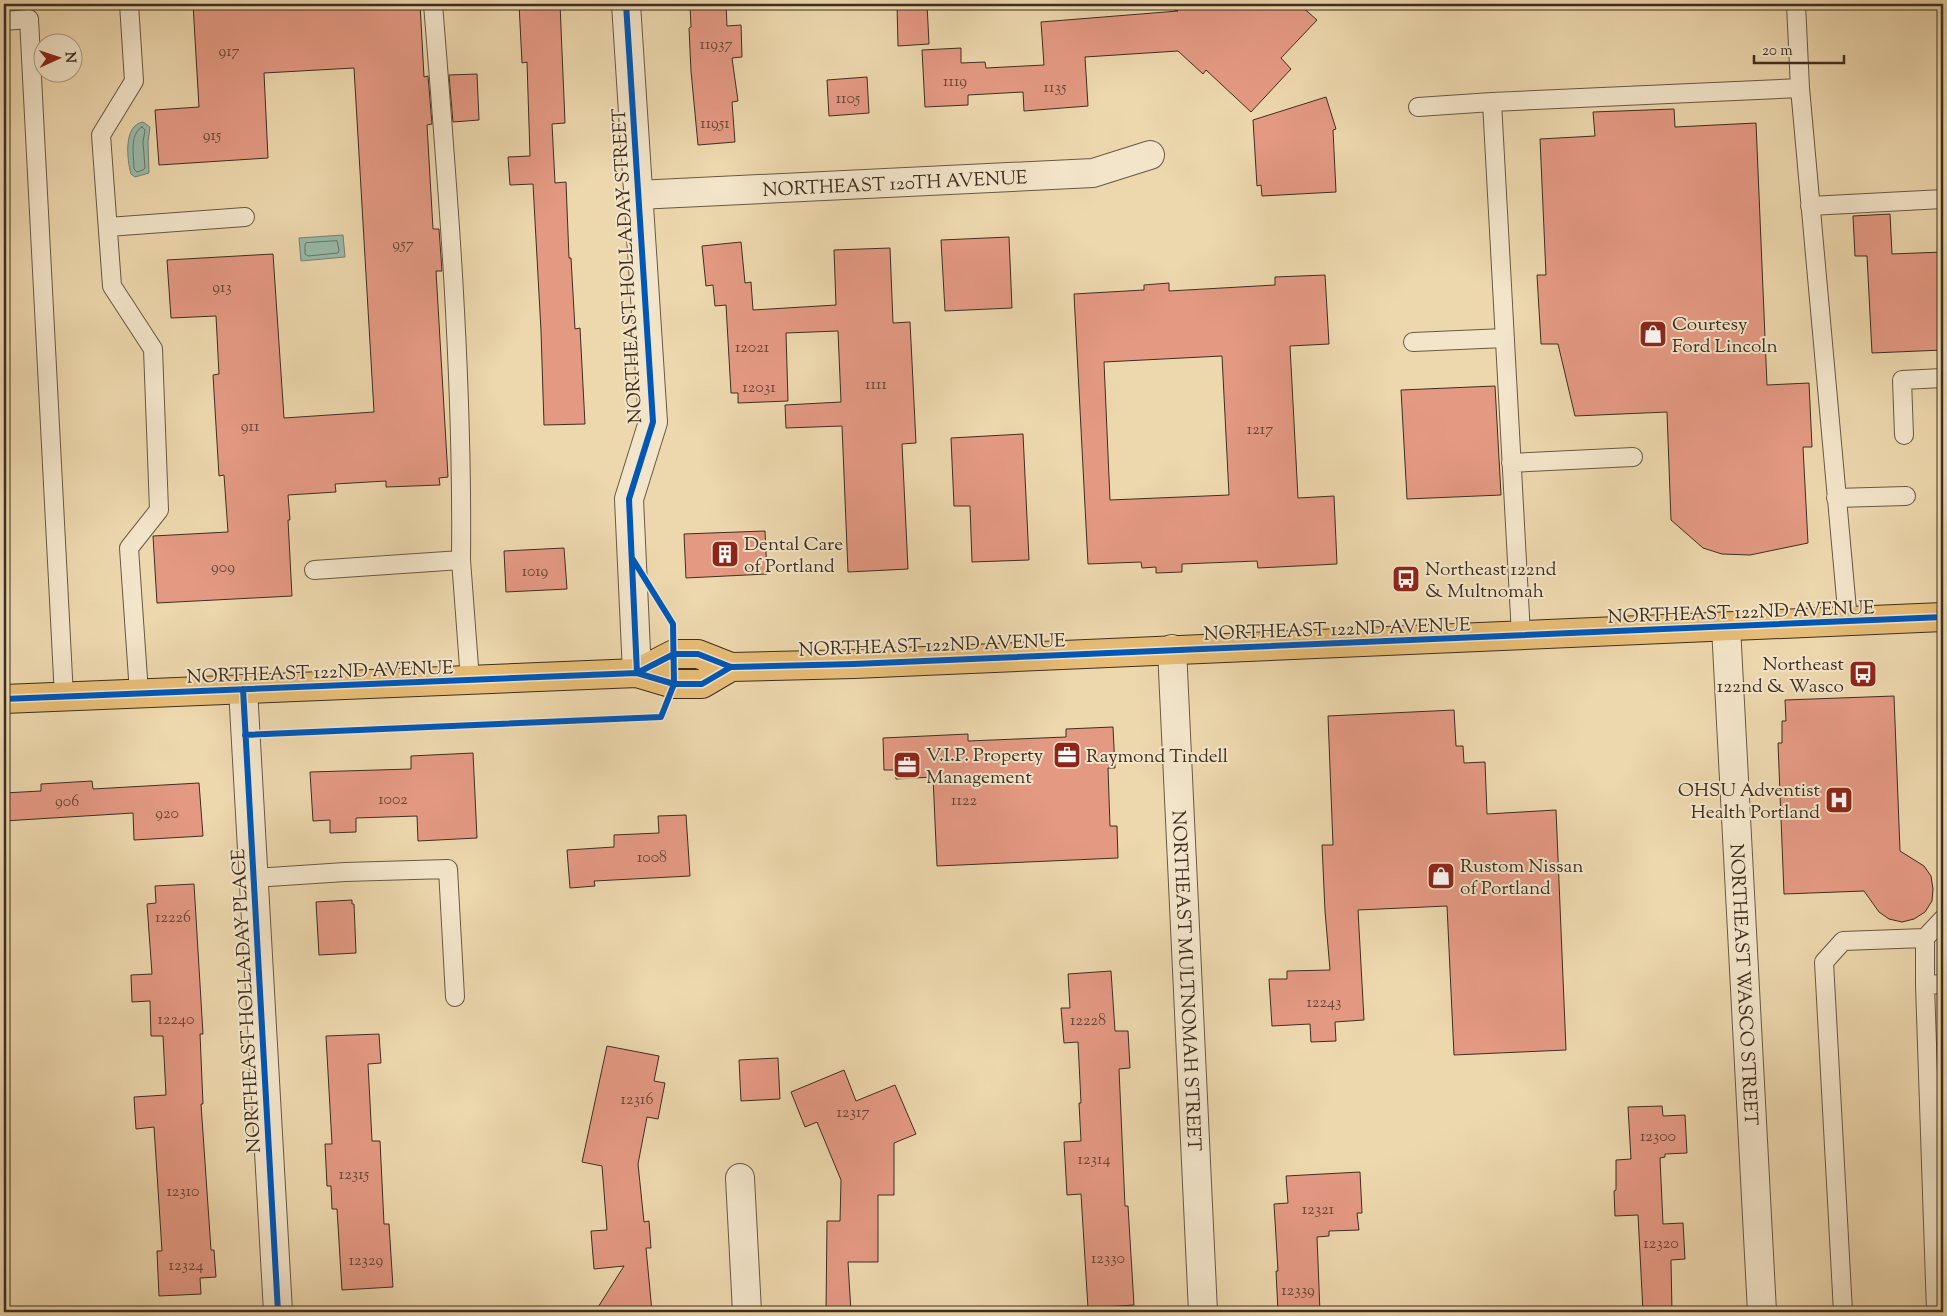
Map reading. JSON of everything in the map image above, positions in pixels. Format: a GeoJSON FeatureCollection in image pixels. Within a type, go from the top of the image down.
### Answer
{"type":"FeatureCollection","features":[{"type":"Feature","properties":{"kind":"main road","name":"NORTHEAST 122ND AVENUE"},"geometry":{"type":"LineString","coordinates":[[4,699],[637,673],[674,654],[698,654],[731,666],[854,664],[1943,617]]}},
{"type":"Feature","properties":{"kind":"street","name":"NORTHEAST HOLLADAY STREET"},"geometry":{"type":"LineString","coordinates":[[626,4],[652,422],[629,499],[637,673]]}},
{"type":"Feature","properties":{"kind":"street","name":"NORTHEAST 120TH AVENUE"},"geometry":{"type":"LineString","coordinates":[[637,195],[1092,173],[1150,155]]}},
{"type":"Feature","properties":{"kind":"street","name":"NORTHEAST WASCO STREET"},"geometry":{"type":"LineString","coordinates":[[1726,627],[1762,1312]]}},
{"type":"Feature","properties":{"kind":"street","name":"NORTHEAST MULTNOMAH STREET"},"geometry":{"type":"LineString","coordinates":[[1172,649],[1203,1312]]}},
{"type":"Feature","properties":{"kind":"street","name":"NORTHEAST HOLLADAY PLACE"},"geometry":{"type":"LineString","coordinates":[[243,689],[278,1312]]}},
{"type":"Feature","properties":{"kind":"street"},"geometry":{"type":"LineString","coordinates":[[740,1178],[747,1312]]}},
{"type":"Feature","properties":{"kind":"lane"},"geometry":{"type":"LineString","coordinates":[[129,4],[134,81],[101,135],[112,286],[153,349],[159,510],[129,548],[139,693]]}},
{"type":"Feature","properties":{"kind":"lane"},"geometry":{"type":"LineString","coordinates":[[433,4],[449,207],[462,467],[461,560],[470,680]]}},
{"type":"Feature","properties":{"kind":"lane"},"geometry":{"type":"LineString","coordinates":[[1796,4],[1800,88],[1848,622]]}},
{"type":"Feature","properties":{"kind":"lane"},"geometry":{"type":"LineString","coordinates":[[4,21],[29,19],[64,696]]}},
{"type":"Feature","properties":{"kind":"lane"},"geometry":{"type":"LineString","coordinates":[[1418,107],[1800,88]]}},
{"type":"Feature","properties":{"kind":"lane"},"geometry":{"type":"LineString","coordinates":[[1492,102],[1521,635]]}},
{"type":"Feature","properties":{"kind":"lane"},"geometry":{"type":"LineString","coordinates":[[1810,206],[1943,199]]}},
{"type":"Feature","properties":{"kind":"lane"},"geometry":{"type":"LineString","coordinates":[[108,227],[245,217]]}},
{"type":"Feature","properties":{"kind":"lane"},"geometry":{"type":"LineString","coordinates":[[1413,342],[1505,338]]}},
{"type":"Feature","properties":{"kind":"lane"},"geometry":{"type":"LineString","coordinates":[[1904,435],[1902,380],[1943,378]]}},
{"type":"Feature","properties":{"kind":"lane"},"geometry":{"type":"LineString","coordinates":[[1512,463],[1633,457]]}},
{"type":"Feature","properties":{"kind":"lane"},"geometry":{"type":"LineString","coordinates":[[1836,498],[1906,496]]}},
{"type":"Feature","properties":{"kind":"lane"},"geometry":{"type":"LineString","coordinates":[[314,570],[461,560]]}},
{"type":"Feature","properties":{"kind":"lane"},"geometry":{"type":"LineString","coordinates":[[253,878],[344,872],[448,869],[455,997]]}},
{"type":"Feature","properties":{"kind":"lane"},"geometry":{"type":"LineString","coordinates":[[1936,1312],[1925,938],[1943,919]]}},
{"type":"Feature","properties":{"kind":"lane"},"geometry":{"type":"LineString","coordinates":[[1843,1312],[1824,962],[1843,941],[1925,938]]}},
{"type":"Feature","properties":{"kind":"lane"},"geometry":{"type":"LineString","coordinates":[[1925,986],[1943,984]]}},
{"type":"Feature","properties":{"kind":"water"},"geometry":{"type":"Polygon","coordinates":[[[143,122],[150,127],[148,142],[149,173],[135,177],[131,174],[130,168],[129,136],[132,129],[143,122]]]}},
{"type":"Feature","properties":{"kind":"water"},"geometry":{"type":"Polygon","coordinates":[[[343,235],[345,257],[301,261],[299,238],[343,235]]]}},
{"type":"Feature","properties":{"kind":"building"},"geometry":{"type":"Polygon","coordinates":[[[193,4],[420,4],[424,77],[428,76],[432,124],[427,125],[433,229],[439,229],[442,271],[436,271],[448,477],[439,478],[440,485],[386,487],[386,481],[335,484],[336,492],[288,495],[292,596],[157,603],[153,536],[228,532],[224,475],[219,476],[213,375],[219,374],[216,316],[171,318],[167,260],[273,254],[284,418],[374,412],[354,68],[264,73],[268,158],[159,165],[155,110],[199,107],[193,4]]]}},
{"type":"Feature","properties":{"kind":"building"},"geometry":{"type":"Polygon","coordinates":[[[519,4],[560,4],[565,123],[552,124],[555,183],[566,182],[569,258],[571,258],[575,329],[580,328],[585,424],[544,425],[533,184],[510,185],[508,157],[530,156],[527,62],[522,63],[519,4]]]}},
{"type":"Feature","properties":{"kind":"building"},"geometry":{"type":"Polygon","coordinates":[[[726,4],[727,26],[741,25],[742,57],[732,58],[738,101],[732,102],[735,142],[698,145],[691,71],[690,6],[726,4]]]}},
{"type":"Feature","properties":{"kind":"building"},"geometry":{"type":"Polygon","coordinates":[[[897,4],[927,4],[929,44],[898,46],[897,4]]]}},
{"type":"Feature","properties":{"kind":"building"},"geometry":{"type":"Polygon","coordinates":[[[1172,4],[1299,4],[1317,20],[1281,58],[1291,69],[1251,112],[1206,70],[1203,74],[1178,51],[1085,57],[1088,106],[1024,111],[1023,92],[968,95],[968,105],[925,107],[922,50],[961,48],[961,63],[985,62],[986,68],[1044,65],[1041,22],[1178,11],[1171,9],[1172,4]]]}},
{"type":"Feature","properties":{"kind":"building"},"geometry":{"type":"Polygon","coordinates":[[[477,74],[479,120],[453,122],[449,75],[477,74]]]}},
{"type":"Feature","properties":{"kind":"building"},"geometry":{"type":"Polygon","coordinates":[[[867,77],[869,113],[829,116],[827,80],[867,77]]]}},
{"type":"Feature","properties":{"kind":"building"},"geometry":{"type":"Polygon","coordinates":[[[1326,97],[1336,129],[1333,130],[1336,192],[1262,196],[1261,185],[1257,186],[1253,120],[1326,97]]]}},
{"type":"Feature","properties":{"kind":"building","name":"Courtesy Ford Lincoln"},"geometry":{"type":"Polygon","coordinates":[[[1674,109],[1675,127],[1756,123],[1767,385],[1809,383],[1812,447],[1803,447],[1808,543],[1750,555],[1722,554],[1703,548],[1671,520],[1667,412],[1575,416],[1558,344],[1541,344],[1537,275],[1546,275],[1540,139],[1595,136],[1593,112],[1674,109]]]}},
{"type":"Feature","properties":{"kind":"building"},"geometry":{"type":"Polygon","coordinates":[[[1890,214],[1892,254],[1943,252],[1943,350],[1872,353],[1867,256],[1855,256],[1853,216],[1890,214]]]}},
{"type":"Feature","properties":{"kind":"building"},"geometry":{"type":"Polygon","coordinates":[[[1009,237],[1012,308],[945,311],[941,240],[1009,237]]]}},
{"type":"Feature","properties":{"kind":"building"},"geometry":{"type":"Polygon","coordinates":[[[741,242],[745,283],[751,282],[753,310],[836,305],[834,250],[890,248],[893,323],[910,322],[916,443],[902,444],[908,569],[848,572],[842,426],[786,428],[785,405],[841,402],[838,331],[786,333],[788,401],[738,403],[738,393],[731,393],[726,305],[715,306],[713,285],[706,286],[702,246],[741,242]]]}},
{"type":"Feature","properties":{"kind":"building"},"geometry":{"type":"Polygon","coordinates":[[[1325,275],[1329,344],[1290,346],[1298,498],[1334,496],[1337,564],[1258,568],[1257,561],[1182,564],[1182,572],[1156,573],[1156,567],[1142,568],[1141,562],[1088,564],[1074,294],[1144,290],[1144,285],[1169,283],[1169,291],[1275,285],[1275,277],[1325,275]],[[1222,356],[1104,362],[1110,500],[1229,495],[1222,356]]]}},
{"type":"Feature","properties":{"kind":"building"},"geometry":{"type":"Polygon","coordinates":[[[1495,386],[1501,495],[1407,499],[1401,390],[1495,386]]]}},
{"type":"Feature","properties":{"kind":"building"},"geometry":{"type":"Polygon","coordinates":[[[1023,434],[1029,560],[972,562],[970,506],[954,506],[951,438],[1023,434]]]}},
{"type":"Feature","properties":{"kind":"building","name":"Dental Care of Portland"},"geometry":{"type":"Polygon","coordinates":[[[765,531],[767,574],[686,578],[684,534],[765,531]]]}},
{"type":"Feature","properties":{"kind":"building"},"geometry":{"type":"Polygon","coordinates":[[[564,548],[567,589],[506,592],[504,551],[564,548]]]}},
{"type":"Feature","properties":{"kind":"building","name":"OHSU Adventist Health Portland"},"geometry":{"type":"Polygon","coordinates":[[[1894,696],[1900,851],[1924,866],[1931,876],[1932,901],[1925,912],[1914,919],[1902,922],[1889,919],[1879,912],[1864,891],[1784,894],[1778,743],[1782,743],[1782,721],[1786,721],[1785,700],[1894,696]]]}},
{"type":"Feature","properties":{"kind":"building","name":"Rustom Nissan of Portland"},"geometry":{"type":"Polygon","coordinates":[[[1454,710],[1456,746],[1463,746],[1464,763],[1485,762],[1487,814],[1556,810],[1566,1050],[1454,1055],[1447,906],[1358,910],[1364,1020],[1335,1022],[1336,1041],[1311,1042],[1310,1024],[1272,1026],[1269,979],[1287,979],[1287,971],[1330,970],[1322,845],[1333,845],[1328,716],[1454,710]]]}},
{"type":"Feature","properties":{"kind":"building"},"geometry":{"type":"Polygon","coordinates":[[[1113,727],[1115,768],[1108,768],[1110,826],[1117,826],[1118,858],[937,866],[933,777],[896,779],[895,770],[884,770],[883,738],[968,734],[968,741],[1066,737],[1066,729],[1113,727]]]}},
{"type":"Feature","properties":{"kind":"building"},"geometry":{"type":"Polygon","coordinates":[[[473,753],[477,838],[418,841],[417,816],[356,818],[356,832],[330,833],[330,820],[313,821],[310,772],[411,769],[411,756],[473,753]]]}},
{"type":"Feature","properties":{"kind":"building"},"geometry":{"type":"Polygon","coordinates":[[[92,781],[93,789],[199,783],[203,836],[134,840],[133,813],[4,821],[4,793],[41,791],[41,784],[92,781]]]}},
{"type":"Feature","properties":{"kind":"building"},"geometry":{"type":"Polygon","coordinates":[[[686,815],[690,876],[594,881],[595,886],[570,888],[567,850],[614,847],[614,835],[659,833],[658,816],[686,815]]]}},
{"type":"Feature","properties":{"kind":"building"},"geometry":{"type":"Polygon","coordinates":[[[194,884],[203,1034],[200,1034],[203,1104],[201,1104],[211,1250],[214,1250],[216,1277],[200,1278],[201,1294],[159,1296],[157,1251],[162,1251],[154,1127],[136,1129],[134,1097],[166,1095],[163,1036],[151,1036],[150,1001],[132,1002],[131,975],[152,974],[147,904],[156,903],[155,886],[194,884]]]}},
{"type":"Feature","properties":{"kind":"building"},"geometry":{"type":"Polygon","coordinates":[[[352,900],[352,904],[354,904],[356,953],[319,955],[316,902],[352,900]]]}},
{"type":"Feature","properties":{"kind":"building"},"geometry":{"type":"Polygon","coordinates":[[[1111,971],[1115,1031],[1128,1031],[1130,1068],[1119,1069],[1125,1206],[1128,1206],[1134,1305],[1088,1308],[1081,1194],[1067,1195],[1064,1142],[1081,1141],[1078,1042],[1064,1043],[1061,1008],[1070,1008],[1068,974],[1111,971]]]}},
{"type":"Feature","properties":{"kind":"building"},"geometry":{"type":"Polygon","coordinates":[[[379,1034],[381,1063],[368,1064],[372,1141],[380,1141],[384,1224],[389,1224],[393,1287],[342,1290],[337,1209],[332,1209],[331,1186],[327,1186],[325,1144],[332,1144],[326,1036],[379,1034]]]}},
{"type":"Feature","properties":{"kind":"building"},"geometry":{"type":"Polygon","coordinates":[[[607,1046],[659,1056],[654,1081],[665,1083],[658,1119],[647,1117],[638,1164],[644,1222],[649,1221],[651,1248],[646,1248],[652,1312],[595,1312],[624,1266],[594,1269],[591,1231],[607,1230],[602,1166],[582,1162],[607,1046]]]}},
{"type":"Feature","properties":{"kind":"building"},"geometry":{"type":"Polygon","coordinates":[[[778,1058],[780,1099],[741,1101],[739,1060],[778,1058]]]}},
{"type":"Feature","properties":{"kind":"building"},"geometry":{"type":"Polygon","coordinates":[[[844,1070],[856,1101],[895,1085],[916,1134],[894,1143],[894,1195],[878,1195],[878,1262],[848,1262],[851,1312],[826,1312],[827,1221],[840,1221],[841,1180],[817,1122],[805,1127],[791,1092],[844,1070]]]}},
{"type":"Feature","properties":{"kind":"building"},"geometry":{"type":"Polygon","coordinates":[[[1662,1106],[1663,1116],[1685,1115],[1687,1153],[1665,1154],[1665,1157],[1660,1158],[1663,1224],[1683,1223],[1685,1259],[1671,1260],[1672,1312],[1643,1312],[1638,1215],[1615,1216],[1616,1160],[1631,1159],[1628,1107],[1662,1106]]]}},
{"type":"Feature","properties":{"kind":"building"},"geometry":{"type":"Polygon","coordinates":[[[1360,1172],[1362,1213],[1357,1213],[1359,1230],[1329,1231],[1329,1236],[1317,1237],[1320,1312],[1278,1312],[1276,1271],[1278,1271],[1274,1204],[1288,1203],[1286,1176],[1360,1172]]]}},
{"type":"Feature","properties":{"kind":"cycle path"},"geometry":{"type":"LineString","coordinates":[[626,4],[653,422],[629,499],[637,673]]}},
{"type":"Feature","properties":{"kind":"cycle path"},"geometry":{"type":"LineString","coordinates":[[245,735],[661,717],[674,684],[673,624],[632,558]]}},
{"type":"Feature","properties":{"kind":"cycle path"},"geometry":{"type":"LineString","coordinates":[[637,673],[674,654],[698,654],[731,667],[854,664],[1943,617]]}},
{"type":"Feature","properties":{"kind":"cycle path"},"geometry":{"type":"LineString","coordinates":[[4,699],[637,673],[674,684],[702,684],[731,667]]}},
{"type":"Feature","properties":{"kind":"cycle path"},"geometry":{"type":"LineString","coordinates":[[243,689],[278,1312]]}},
{"type":"Feature","properties":{"kind":"place","name":"Courtesy Ford Lincoln"},"geometry":{"type":"Point","coordinates":[1653,334]}},
{"type":"Feature","properties":{"kind":"place","name":"Dental Care of Portland"},"geometry":{"type":"Point","coordinates":[725,554]}},
{"type":"Feature","properties":{"kind":"place","name":"Northeast 122nd & Multnomah"},"geometry":{"type":"Point","coordinates":[1406,579]}},
{"type":"Feature","properties":{"kind":"place","name":"Northeast 122nd & Wasco"},"geometry":{"type":"Point","coordinates":[1863,674]}},
{"type":"Feature","properties":{"kind":"place","name":"Raymond Tindell"},"geometry":{"type":"Point","coordinates":[1067,755]}},
{"type":"Feature","properties":{"kind":"place","name":"V.I.P. Property Management"},"geometry":{"type":"Point","coordinates":[907,765]}},
{"type":"Feature","properties":{"kind":"place","name":"OHSU Adventist Health Portland"},"geometry":{"type":"Point","coordinates":[1839,800]}},
{"type":"Feature","properties":{"kind":"place","name":"Rustom Nissan of Portland"},"geometry":{"type":"Point","coordinates":[1441,876]}}]}
